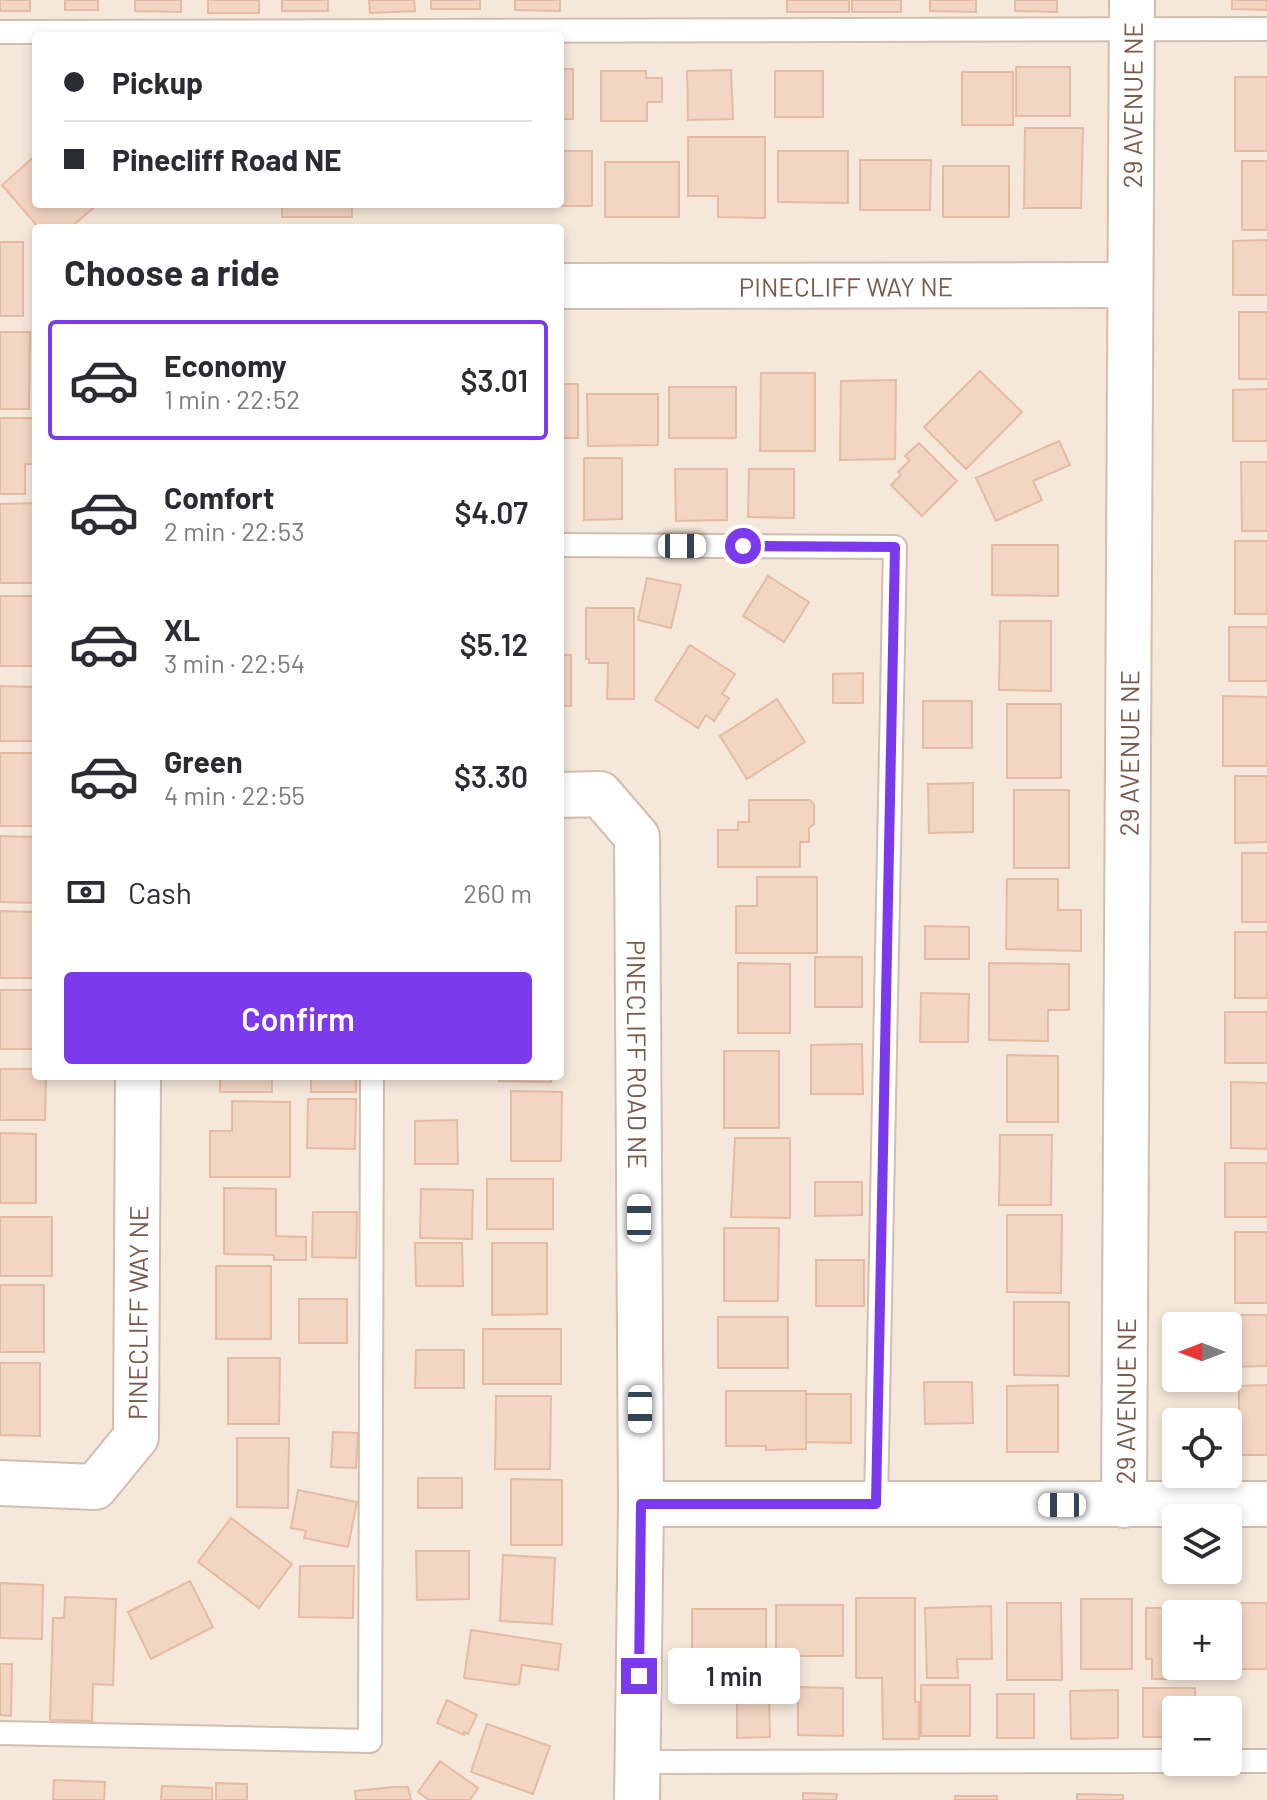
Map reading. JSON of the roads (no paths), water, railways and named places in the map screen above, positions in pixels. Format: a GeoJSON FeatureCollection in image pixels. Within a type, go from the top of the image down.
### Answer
{"type":"FeatureCollection","features":[{"type":"Feature","properties":{"kind":"street","name":"29 AVENUE NE"},"geometry":{"type":"LineString","coordinates":[[1124,1505],[1132,14]]}},
{"type":"Feature","properties":{"kind":"street","name":"PINECLIFF WAY NE"},"geometry":{"type":"LineString","coordinates":[[564,286],[1130,285]]}},
{"type":"Feature","properties":{"kind":"street","name":"PINECLIFF ROAD NE"},"geometry":{"type":"LineString","coordinates":[[564,795],[600,794],[637,837],[641,1504],[638,1781]]}},
{"type":"Feature","properties":{"kind":"street","name":"PINECLIFF WAY NE"},"geometry":{"type":"LineString","coordinates":[[0,1483],[95,1487],[136,1437],[138,1080]]}},
{"type":"Feature","properties":{"kind":"street"},"geometry":{"type":"LineString","coordinates":[[641,1504],[1267,1504]]}},
{"type":"Feature","properties":{"kind":"lane"},"geometry":{"type":"LineString","coordinates":[[0,32],[1132,14],[1267,29]]}},
{"type":"Feature","properties":{"kind":"lane"},"geometry":{"type":"LineString","coordinates":[[564,545],[895,547],[876,1504]]}},
{"type":"Feature","properties":{"kind":"lane"},"geometry":{"type":"LineString","coordinates":[[0,1733],[370,1741],[372,1080]]}},
{"type":"Feature","properties":{"kind":"lane"},"geometry":{"type":"LineString","coordinates":[[1242,1761],[1267,1761]]}},
{"type":"Feature","properties":{"kind":"lane"},"geometry":{"type":"LineString","coordinates":[[638,1781],[1162,1762]]}}]}
